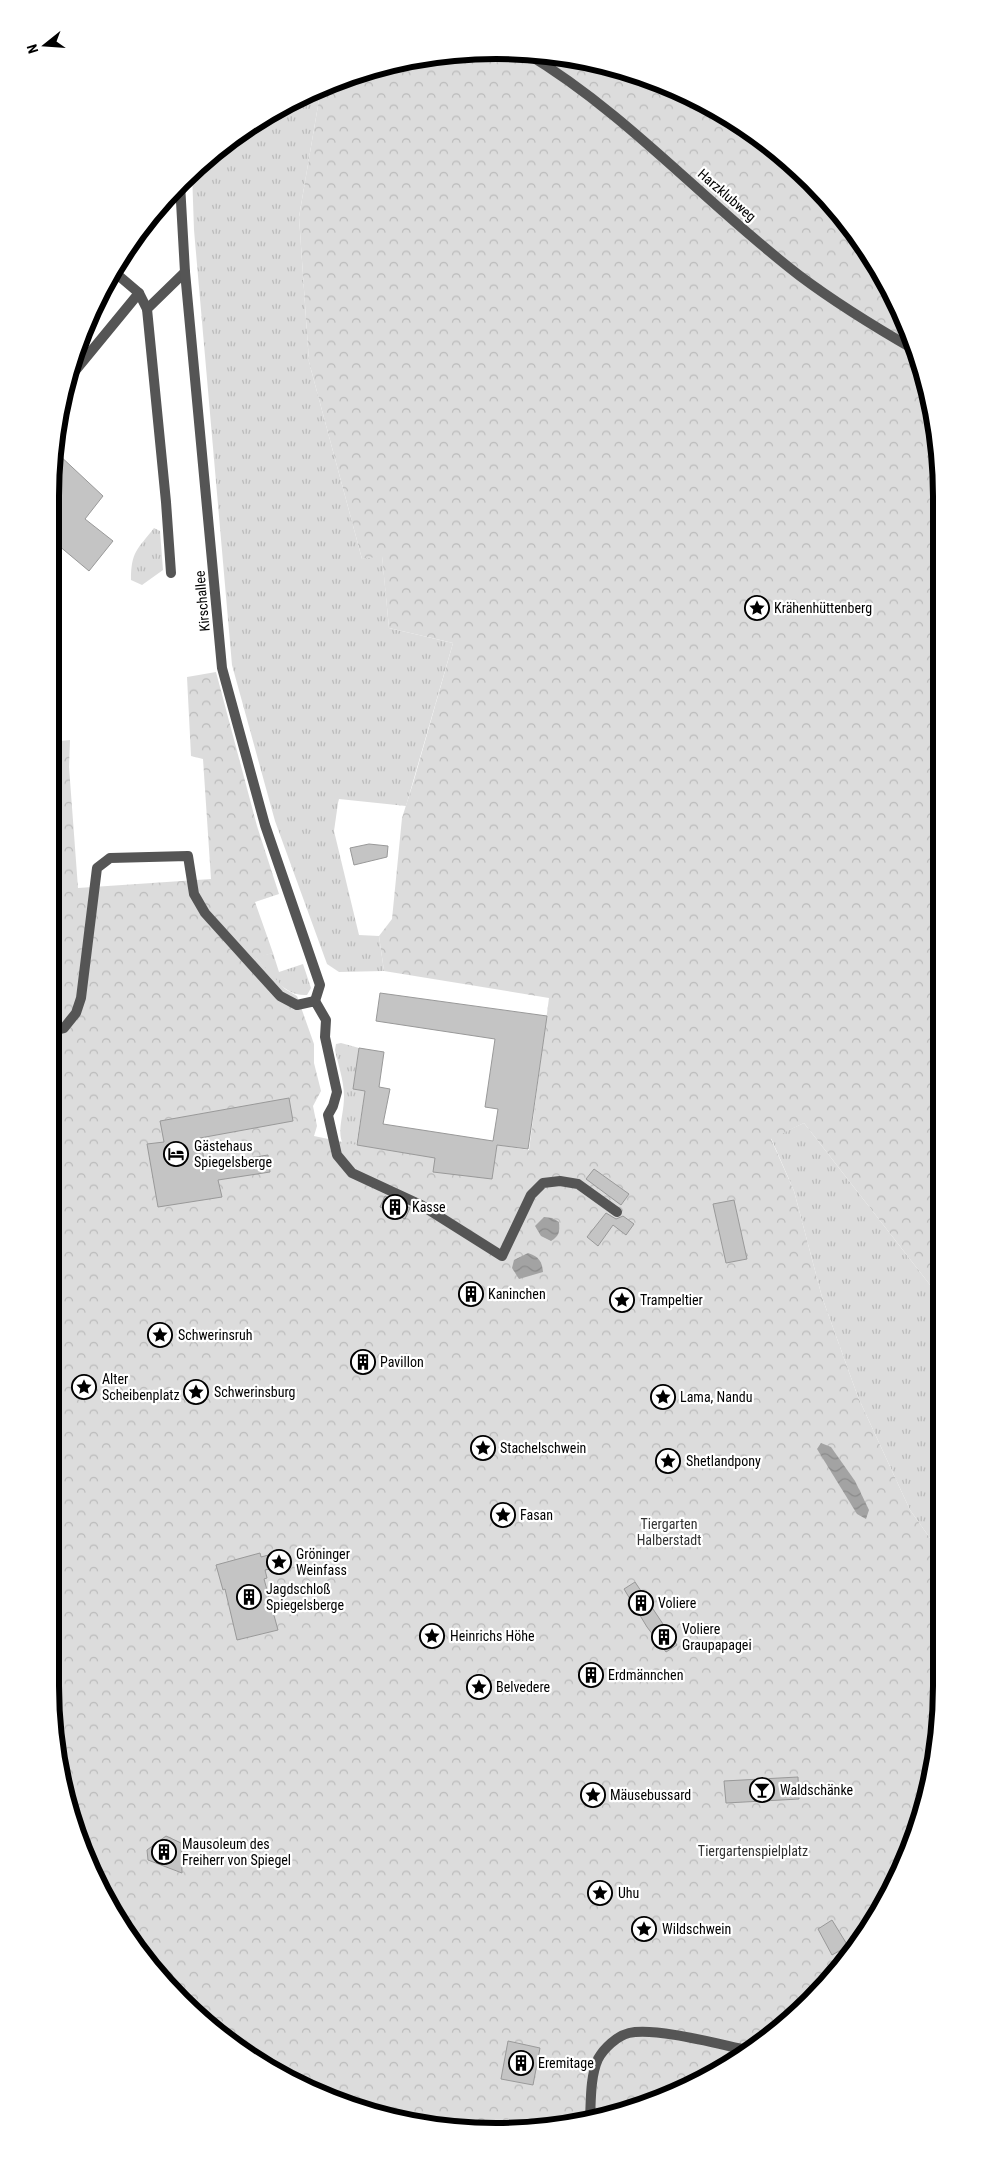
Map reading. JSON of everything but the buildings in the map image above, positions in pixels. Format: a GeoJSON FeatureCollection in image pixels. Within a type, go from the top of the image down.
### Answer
{"type":"FeatureCollection","features":[{"type":"Feature","properties":{"kind":"street","name":"Harzklubweg"},"geometry":{"type":"LineString","coordinates":[[537,61],[621,120],[799,275],[867,323],[906,346]]}},
{"type":"Feature","properties":{"kind":"street","name":"Kirschallee"},"geometry":{"type":"LineString","coordinates":[[181,194],[185,272],[222,668],[265,824],[320,985],[316,1001]]}},
{"type":"Feature","properties":{"kind":"street"},"geometry":{"type":"LineString","coordinates":[[147,309],[185,272]]}},
{"type":"Feature","properties":{"kind":"street"},"geometry":{"type":"LineString","coordinates":[[118,275],[139,293],[147,309],[171,573]]}},
{"type":"Feature","properties":{"kind":"street"},"geometry":{"type":"LineString","coordinates":[[79,366],[139,293]]}},
{"type":"Feature","properties":{"kind":"street"},"geometry":{"type":"LineString","coordinates":[[59,1029],[64,1028],[76,1013],[81,998],[96,868],[110,858],[188,856],[194,894],[205,912],[280,996],[297,1005],[316,1001],[326,1020],[325,1037],[337,1092],[328,1115],[337,1155],[352,1173],[421,1205],[502,1256],[531,1195],[543,1183],[560,1181],[578,1184],[617,1212]]}},
{"type":"Feature","properties":{"kind":"street"},"geometry":{"type":"LineString","coordinates":[[591,2113],[595,2066],[599,2057],[610,2043],[627,2034],[637,2032],[656,2033],[740,2049]]}},
{"type":"Feature","properties":{"kind":"green space"},"geometry":{"type":"Polygon","coordinates":[[[496,59],[553,62],[581,67],[637,82],[689,104],[739,132],[784,167],[825,208],[860,253],[875,277],[900,329],[918,383],[930,439],[933,496],[933,1289],[804,1123],[771,1139],[794,1191],[822,1297],[858,1397],[910,1510],[933,1542],[932,1715],[925,1771],[910,1827],[900,1853],[875,1905],[860,1929],[825,1974],[784,2015],[739,2050],[715,2065],[663,2090],[609,2108],[553,2120],[496,2123],[467,2122],[439,2120],[383,2108],[355,2100],[303,2078],[277,2065],[230,2033],[208,2015],[167,1974],[132,1929],[117,1905],[92,1853],[82,1827],[67,1771],[62,1743],[59,1686],[59,741],[70,740],[69,767],[78,888],[211,879],[203,759],[191,756],[187,677],[216,672],[257,826],[279,894],[255,902],[273,953],[256,958],[285,989],[297,996],[314,1044],[314,1063],[321,1091],[313,1106],[317,1126],[314,1136],[357,1145],[493,1167],[497,1145],[529,1150],[549,998],[384,971],[379,936],[392,919],[402,818],[453,643],[389,628],[382,556],[362,559],[309,362],[299,217],[320,96],[329,92],[355,82],[411,67],[439,62],[496,59]]]}},
{"type":"Feature","properties":{"kind":"green space"},"geometry":{"type":"Polygon","coordinates":[[[320,96],[299,217],[309,362],[362,559],[382,555],[389,628],[453,643],[406,806],[339,799],[338,803],[334,831],[359,935],[379,936],[384,971],[339,972],[327,964],[275,821],[232,665],[194,230],[192,182],[208,167],[253,132],[277,117],[320,96]]]}},
{"type":"Feature","properties":{"kind":"green space"},"geometry":{"type":"Polygon","coordinates":[[[154,528],[160,531],[163,570],[142,585],[131,580],[132,563],[140,546],[154,528]]]}},
{"type":"Feature","properties":{"kind":"green space"},"geometry":{"type":"Polygon","coordinates":[[[273,953],[279,972],[303,964],[311,988],[307,995],[299,995],[284,988],[255,957],[273,953]]]}},
{"type":"Feature","properties":{"kind":"green space"},"geometry":{"type":"Polygon","coordinates":[[[341,1043],[359,1048],[353,1089],[365,1091],[354,1159],[343,1144],[340,1129],[344,1090],[335,1050],[336,1044],[341,1043]]]}},
{"type":"Feature","properties":{"kind":"green space"},"geometry":{"type":"Polygon","coordinates":[[[804,1123],[933,1289],[933,1542],[910,1510],[858,1397],[822,1297],[794,1191],[771,1138],[804,1123]]]}},
{"type":"Feature","properties":{"kind":"water"},"geometry":{"type":"Polygon","coordinates":[[[544,1217],[552,1218],[559,1222],[558,1233],[551,1241],[541,1236],[535,1226],[544,1217]]]}},
{"type":"Feature","properties":{"kind":"water"},"geometry":{"type":"Polygon","coordinates":[[[528,1253],[539,1260],[543,1272],[519,1279],[512,1268],[514,1260],[528,1253]]]}},
{"type":"Feature","properties":{"kind":"water"},"geometry":{"type":"Polygon","coordinates":[[[821,1443],[831,1447],[855,1481],[869,1510],[866,1519],[857,1514],[817,1449],[821,1443]]]}},
{"type":"Feature","properties":{"kind":"place","name":"Krähenhüttenberg"},"geometry":{"type":"Point","coordinates":[757,608]}},
{"type":"Feature","properties":{"kind":"place","name":"Gästehaus Spiegelsberge"},"geometry":{"type":"Point","coordinates":[176,1154]}},
{"type":"Feature","properties":{"kind":"place","name":"Kasse"},"geometry":{"type":"Point","coordinates":[395,1207]}},
{"type":"Feature","properties":{"kind":"place","name":"Kaninchen"},"geometry":{"type":"Point","coordinates":[471,1294]}},
{"type":"Feature","properties":{"kind":"place","name":"Trampeltier"},"geometry":{"type":"Point","coordinates":[622,1300]}},
{"type":"Feature","properties":{"kind":"place","name":"Schwerinsruh"},"geometry":{"type":"Point","coordinates":[160,1335]}},
{"type":"Feature","properties":{"kind":"place","name":"Pavillon"},"geometry":{"type":"Point","coordinates":[363,1362]}},
{"type":"Feature","properties":{"kind":"place","name":"Alter Scheibenplatz"},"geometry":{"type":"Point","coordinates":[84,1387]}},
{"type":"Feature","properties":{"kind":"place","name":"Schwerinsburg"},"geometry":{"type":"Point","coordinates":[196,1392]}},
{"type":"Feature","properties":{"kind":"place","name":"Lama, Nandu"},"geometry":{"type":"Point","coordinates":[663,1397]}},
{"type":"Feature","properties":{"kind":"place","name":"Stachelschwein"},"geometry":{"type":"Point","coordinates":[483,1448]}},
{"type":"Feature","properties":{"kind":"place","name":"Shetlandpony"},"geometry":{"type":"Point","coordinates":[668,1461]}},
{"type":"Feature","properties":{"kind":"place","name":"Fasan"},"geometry":{"type":"Point","coordinates":[503,1515]}},
{"type":"Feature","properties":{"kind":"place","name":"Gröninger Weinfass"},"geometry":{"type":"Point","coordinates":[279,1562]}},
{"type":"Feature","properties":{"kind":"place","name":"Jagdschloß Spiegelsberge"},"geometry":{"type":"Point","coordinates":[249,1597]}},
{"type":"Feature","properties":{"kind":"place","name":"Voliere"},"geometry":{"type":"Point","coordinates":[641,1603]}},
{"type":"Feature","properties":{"kind":"place","name":"Heinrichs Höhe"},"geometry":{"type":"Point","coordinates":[432,1636]}},
{"type":"Feature","properties":{"kind":"place","name":"Voliere Graupapagei"},"geometry":{"type":"Point","coordinates":[664,1637]}},
{"type":"Feature","properties":{"kind":"place","name":"Erdmännchen"},"geometry":{"type":"Point","coordinates":[591,1675]}},
{"type":"Feature","properties":{"kind":"place","name":"Belvedere"},"geometry":{"type":"Point","coordinates":[479,1687]}},
{"type":"Feature","properties":{"kind":"place","name":"Waldschänke"},"geometry":{"type":"Point","coordinates":[762,1790]}},
{"type":"Feature","properties":{"kind":"place","name":"Mäusebussard"},"geometry":{"type":"Point","coordinates":[593,1795]}},
{"type":"Feature","properties":{"kind":"place","name":"Mausoleum des Freiherr von Spiegel"},"geometry":{"type":"Point","coordinates":[164,1852]}},
{"type":"Feature","properties":{"kind":"place","name":"Uhu"},"geometry":{"type":"Point","coordinates":[600,1893]}},
{"type":"Feature","properties":{"kind":"place","name":"Wildschwein"},"geometry":{"type":"Point","coordinates":[644,1929]}},
{"type":"Feature","properties":{"kind":"place","name":"Eremitage"},"geometry":{"type":"Point","coordinates":[521,2063]}},
{"type":"Feature","properties":{"kind":"park label","name":"Tiergarten Halberstadt"},"geometry":{"type":"Point","coordinates":[669,1532]}},
{"type":"Feature","properties":{"kind":"park label","name":"Tiergartenspielplatz"},"geometry":{"type":"Point","coordinates":[753,1851]}}]}
